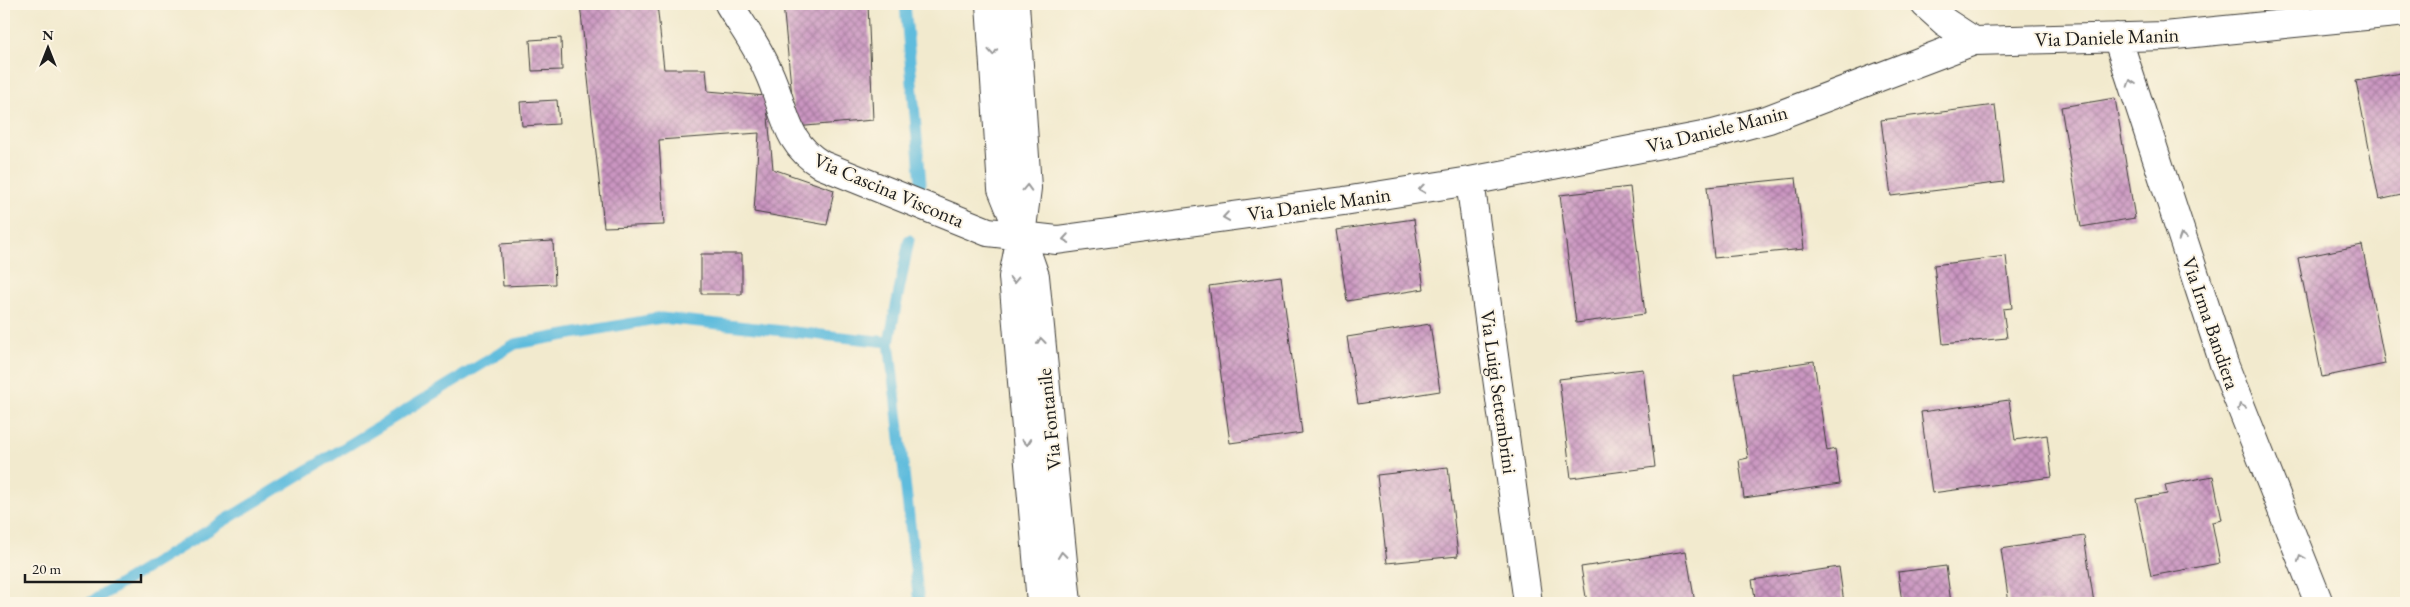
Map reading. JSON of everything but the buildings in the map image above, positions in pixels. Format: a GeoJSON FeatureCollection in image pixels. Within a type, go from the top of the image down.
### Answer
{"type":"FeatureCollection","features":[{"type":"Feature","properties":{"kind":"street","name":"Via Cascina Visconta"},"geometry":{"type":"LineString","coordinates":[[729,4],[766,66],[788,131],[807,155],[822,165],[988,232],[1022,236]]}},
{"type":"Feature","properties":{"kind":"street","name":"Via Fontanile"},"geometry":{"type":"LineString","coordinates":[[990,4],[1002,189],[1022,236],[1035,276],[1067,603]]}},
{"type":"Feature","properties":{"kind":"street","name":"Via Fontanile"},"geometry":{"type":"LineString","coordinates":[[1016,4],[1027,188],[1022,236],[1013,277],[1041,603]]}},
{"type":"Feature","properties":{"kind":"street"},"geometry":{"type":"LineString","coordinates":[[1925,4],[1945,22],[1974,41]]}},
{"type":"Feature","properties":{"kind":"street","name":"Via Daniele Manin"},"geometry":{"type":"LineString","coordinates":[[1022,236],[1057,240],[1470,181],[1713,134],[1769,119],[1974,41],[2164,36],[2406,12]]}},
{"type":"Feature","properties":{"kind":"street","name":"Via Irma Bandiera"},"geometry":{"type":"LineString","coordinates":[[2116,37],[2224,364],[2319,603]]}},
{"type":"Feature","properties":{"kind":"street","name":"Via Luigi Settembrini"},"geometry":{"type":"LineString","coordinates":[[1470,181],[1528,603]]}},
{"type":"Feature","properties":{"kind":"waterway"},"geometry":{"type":"LineString","coordinates":[[905,4],[921,183]]}},
{"type":"Feature","properties":{"kind":"waterway"},"geometry":{"type":"LineString","coordinates":[[909,240],[889,342],[919,603]]}},
{"type":"Feature","properties":{"kind":"waterway"},"geometry":{"type":"LineString","coordinates":[[89,603],[515,344],[661,318],[889,342]]}}]}
